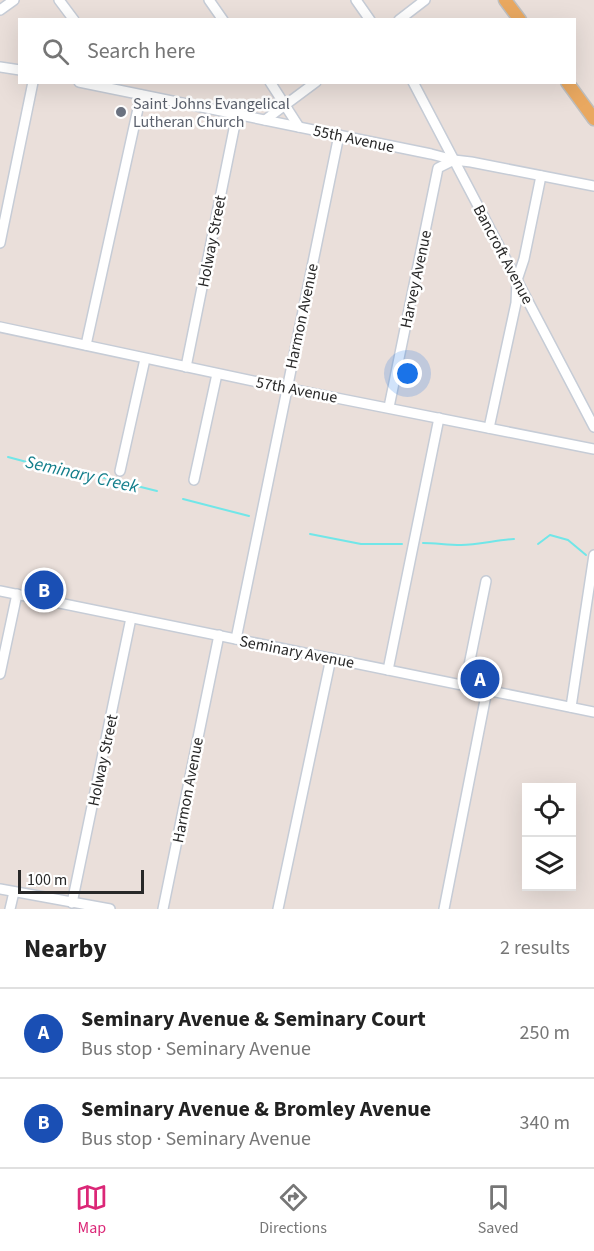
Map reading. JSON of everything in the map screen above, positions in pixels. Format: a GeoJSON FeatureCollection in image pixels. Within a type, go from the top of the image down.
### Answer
{"type":"FeatureCollection","features":[{"type":"Feature","properties":{"kind":"main road"},"geometry":{"type":"LineString","coordinates":[[506,0],[519,18]]}},
{"type":"Feature","properties":{"kind":"main road"},"geometry":{"type":"LineString","coordinates":[[568,84],[594,118]]}},
{"type":"Feature","properties":{"kind":"street"},"geometry":{"type":"LineString","coordinates":[[0,10],[14,0]]}},
{"type":"Feature","properties":{"kind":"street"},"geometry":{"type":"LineString","coordinates":[[59,0],[72,18]]}},
{"type":"Feature","properties":{"kind":"street"},"geometry":{"type":"LineString","coordinates":[[208,0],[222,18]]}},
{"type":"Feature","properties":{"kind":"street"},"geometry":{"type":"LineString","coordinates":[[356,0],[369,18]]}},
{"type":"Feature","properties":{"kind":"street"},"geometry":{"type":"LineString","coordinates":[[402,18],[425,0]]}},
{"type":"Feature","properties":{"kind":"street"},"geometry":{"type":"LineString","coordinates":[[0,67],[18,70]]}},
{"type":"Feature","properties":{"kind":"street"},"geometry":{"type":"LineString","coordinates":[[0,243],[33,84]]}},
{"type":"Feature","properties":{"kind":"street","name":"55th Avenue"},"geometry":{"type":"LineString","coordinates":[[89,84],[454,160],[594,186]]}},
{"type":"Feature","properties":{"kind":"street"},"geometry":{"type":"LineString","coordinates":[[123,84],[130,93]]}},
{"type":"Feature","properties":{"kind":"street"},"geometry":{"type":"LineString","coordinates":[[271,84],[299,127]]}},
{"type":"Feature","properties":{"kind":"street"},"geometry":{"type":"LineString","coordinates":[[265,120],[313,84]]}},
{"type":"Feature","properties":{"kind":"street","name":"Bancroft Avenue"},"geometry":{"type":"LineString","coordinates":[[413,84],[594,427]]}},
{"type":"Feature","properties":{"kind":"street"},"geometry":{"type":"LineString","coordinates":[[86,345],[141,95]]}},
{"type":"Feature","properties":{"kind":"street","name":"Holway Street"},"geometry":{"type":"LineString","coordinates":[[186,367],[237,114]]}},
{"type":"Feature","properties":{"kind":"street","name":"Harmon Avenue"},"geometry":{"type":"LineString","coordinates":[[236,639],[339,135]]}},
{"type":"Feature","properties":{"kind":"street","name":"Harvey Avenue"},"geometry":{"type":"LineString","coordinates":[[389,407],[438,168],[454,160]]}},
{"type":"Feature","properties":{"kind":"street"},"geometry":{"type":"LineString","coordinates":[[489,428],[516,303],[517,280],[524,259],[541,176]]}},
{"type":"Feature","properties":{"kind":"street","name":"57th Avenue"},"geometry":{"type":"LineString","coordinates":[[0,327],[217,374],[594,449]]}},
{"type":"Feature","properties":{"kind":"street"},"geometry":{"type":"LineString","coordinates":[[120,471],[145,358]]}},
{"type":"Feature","properties":{"kind":"street"},"geometry":{"type":"LineString","coordinates":[[194,480],[217,374]]}},
{"type":"Feature","properties":{"kind":"street"},"geometry":{"type":"LineString","coordinates":[[388,670],[440,418]]}},
{"type":"Feature","properties":{"kind":"street"},"geometry":{"type":"LineString","coordinates":[[571,707],[594,555]]}},
{"type":"Feature","properties":{"kind":"street"},"geometry":{"type":"LineString","coordinates":[[465,685],[486,581]]}},
{"type":"Feature","properties":{"kind":"street","name":"Seminary Avenue"},"geometry":{"type":"LineString","coordinates":[[0,591],[594,712]]}},
{"type":"Feature","properties":{"kind":"street"},"geometry":{"type":"LineString","coordinates":[[0,674],[17,594]]}},
{"type":"Feature","properties":{"kind":"street","name":"Holway Street"},"geometry":{"type":"LineString","coordinates":[[72,903],[131,618]]}},
{"type":"Feature","properties":{"kind":"street","name":"Harmon Avenue"},"geometry":{"type":"LineString","coordinates":[[163,909],[219,635]]}},
{"type":"Feature","properties":{"kind":"street"},"geometry":{"type":"LineString","coordinates":[[279,909],[331,658]]}},
{"type":"Feature","properties":{"kind":"street"},"geometry":{"type":"LineString","coordinates":[[444,909],[487,690]]}},
{"type":"Feature","properties":{"kind":"street"},"geometry":{"type":"LineString","coordinates":[[0,889],[110,909]]}},
{"type":"Feature","properties":{"kind":"street"},"geometry":{"type":"LineString","coordinates":[[10,909],[14,892]]}},
{"type":"Feature","properties":{"kind":"waterway","name":"Seminary Creek"},"geometry":{"type":"LineString","coordinates":[[8,457],[157,491]]}},
{"type":"Feature","properties":{"kind":"waterway","name":"Seminary Creek"},"geometry":{"type":"LineString","coordinates":[[183,499],[249,516]]}},
{"type":"Feature","properties":{"kind":"waterway","name":"Seminary Creek"},"geometry":{"type":"LineString","coordinates":[[310,534],[361,544],[402,544]]}},
{"type":"Feature","properties":{"kind":"waterway","name":"Seminary Creek"},"geometry":{"type":"LineString","coordinates":[[538,544],[550,535],[568,540],[586,555]]}},
{"type":"Feature","properties":{"kind":"waterway","name":"Seminary Creek"},"geometry":{"type":"LineString","coordinates":[[423,543],[467,545],[514,539]]}},
{"type":"Feature","properties":{"kind":"place","name":"Saint Johns Evangelical Lutheran Church"},"geometry":{"type":"Point","coordinates":[121,112]}},
{"type":"Feature","properties":{"kind":"place","name":"Seminary Avenue & Bromley Avenue"},"geometry":{"type":"Point","coordinates":[44,590]}},
{"type":"Feature","properties":{"kind":"place","name":"Seminary Avenue & Seminary Court"},"geometry":{"type":"Point","coordinates":[480,679]}}]}
